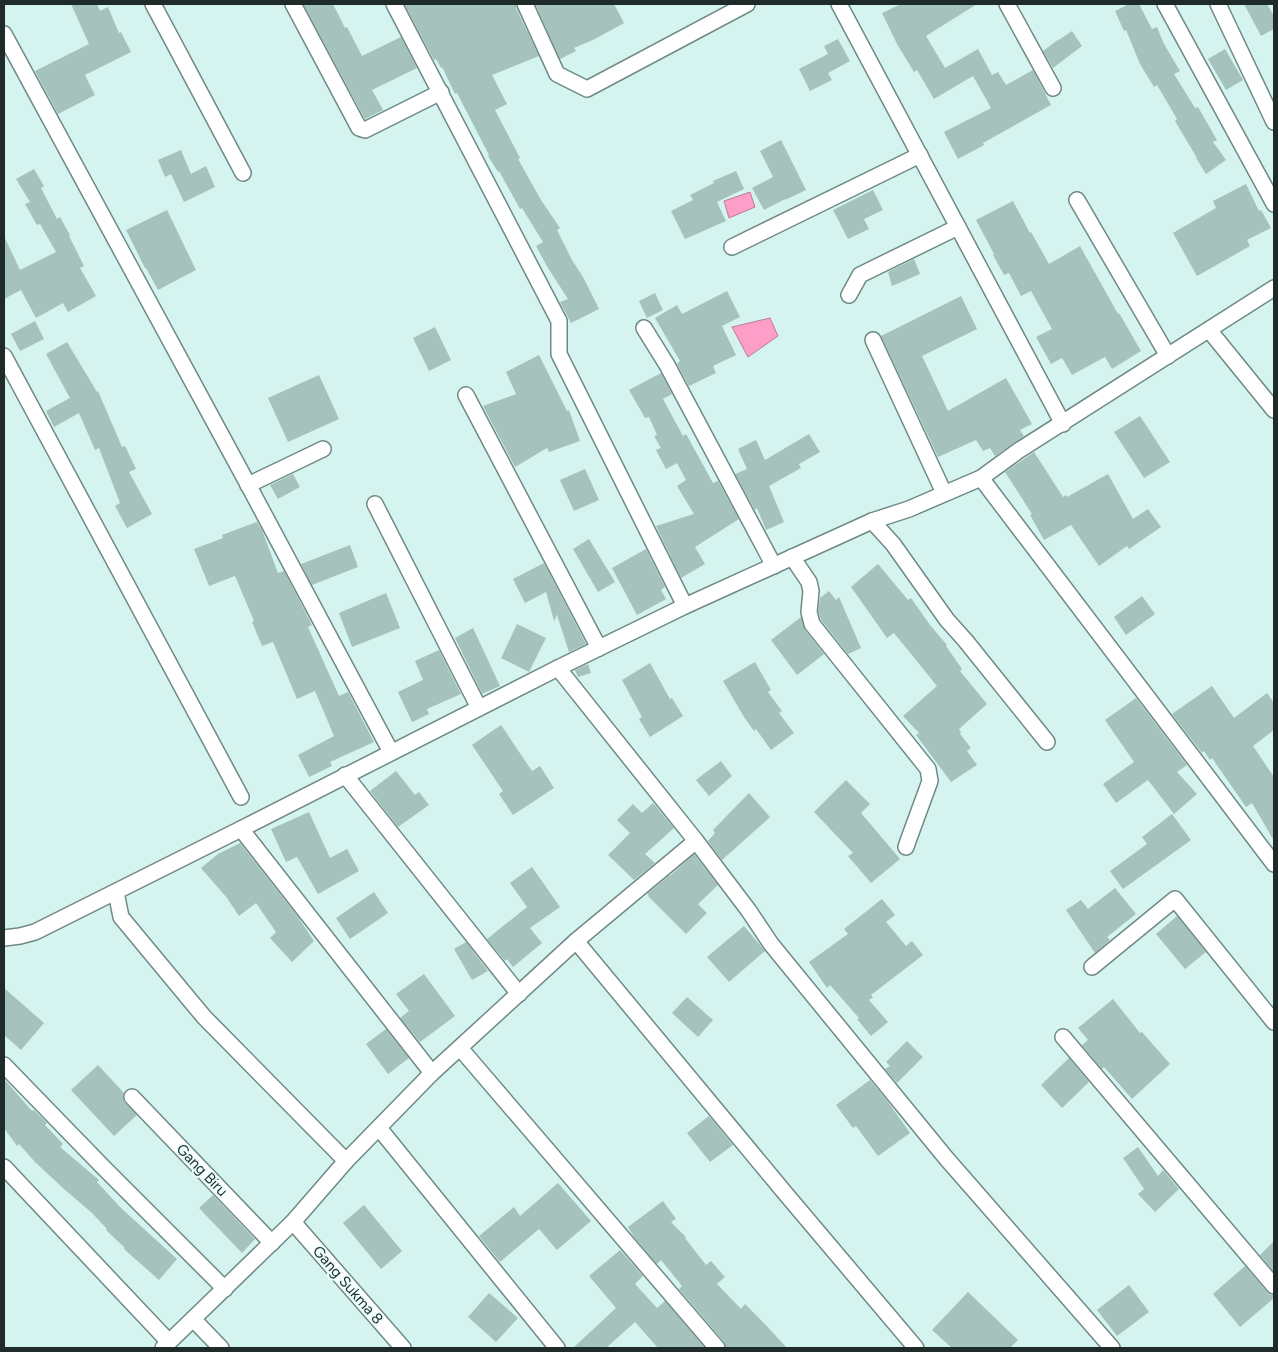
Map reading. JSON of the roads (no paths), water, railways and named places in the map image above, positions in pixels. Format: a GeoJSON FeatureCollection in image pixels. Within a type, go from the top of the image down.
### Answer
{"type":"FeatureCollection","features":[{"type":"Feature","properties":{"kind":"street"},"geometry":{"type":"LineString","coordinates":[[153,4],[243,173]]}},
{"type":"Feature","properties":{"kind":"street"},"geometry":{"type":"LineString","coordinates":[[293,4],[359,128],[362,130],[440,92]]}},
{"type":"Feature","properties":{"kind":"street"},"geometry":{"type":"LineString","coordinates":[[394,4],[559,321],[558,354],[685,606]]}},
{"type":"Feature","properties":{"kind":"street"},"geometry":{"type":"LineString","coordinates":[[525,4],[558,74],[587,89],[748,4]]}},
{"type":"Feature","properties":{"kind":"street"},"geometry":{"type":"LineString","coordinates":[[839,4],[1063,424]]}},
{"type":"Feature","properties":{"kind":"street"},"geometry":{"type":"LineString","coordinates":[[1007,4],[1052,88]]}},
{"type":"Feature","properties":{"kind":"street"},"geometry":{"type":"LineString","coordinates":[[1165,4],[1274,204]]}},
{"type":"Feature","properties":{"kind":"street"},"geometry":{"type":"LineString","coordinates":[[1218,4],[1274,122]]}},
{"type":"Feature","properties":{"kind":"street"},"geometry":{"type":"LineString","coordinates":[[4,34],[391,752]]}},
{"type":"Feature","properties":{"kind":"street"},"geometry":{"type":"LineString","coordinates":[[732,247],[920,155]]}},
{"type":"Feature","properties":{"kind":"street"},"geometry":{"type":"LineString","coordinates":[[1077,200],[1168,356]]}},
{"type":"Feature","properties":{"kind":"street"},"geometry":{"type":"LineString","coordinates":[[849,295],[860,275],[958,227]]}},
{"type":"Feature","properties":{"kind":"street"},"geometry":{"type":"LineString","coordinates":[[4,938],[35,932],[478,708],[685,606],[872,521],[909,509],[981,478],[1018,452],[1274,288]]}},
{"type":"Feature","properties":{"kind":"street"},"geometry":{"type":"LineString","coordinates":[[644,328],[667,365],[774,566]]}},
{"type":"Feature","properties":{"kind":"street"},"geometry":{"type":"LineString","coordinates":[[1209,330],[1274,410]]}},
{"type":"Feature","properties":{"kind":"street"},"geometry":{"type":"LineString","coordinates":[[873,340],[944,494]]}},
{"type":"Feature","properties":{"kind":"street"},"geometry":{"type":"LineString","coordinates":[[4,356],[241,798]]}},
{"type":"Feature","properties":{"kind":"street"},"geometry":{"type":"LineString","coordinates":[[466,395],[599,648]]}},
{"type":"Feature","properties":{"kind":"street"},"geometry":{"type":"LineString","coordinates":[[248,485],[322,449]]}},
{"type":"Feature","properties":{"kind":"street"},"geometry":{"type":"LineString","coordinates":[[981,478],[1274,864]]}},
{"type":"Feature","properties":{"kind":"street"},"geometry":{"type":"LineString","coordinates":[[375,504],[478,708]]}},
{"type":"Feature","properties":{"kind":"street"},"geometry":{"type":"LineString","coordinates":[[872,521],[893,544],[947,620],[1046,742]]}},
{"type":"Feature","properties":{"kind":"street"},"geometry":{"type":"LineString","coordinates":[[792,557],[809,582],[811,591],[809,612],[812,624],[928,769],[930,781],[906,847]]}},
{"type":"Feature","properties":{"kind":"street"},"geometry":{"type":"LineString","coordinates":[[558,668],[696,841],[796,975],[946,1158],[1112,1348]]}},
{"type":"Feature","properties":{"kind":"street"},"geometry":{"type":"LineString","coordinates":[[345,775],[519,994]]}},
{"type":"Feature","properties":{"kind":"street"},"geometry":{"type":"LineString","coordinates":[[241,829],[432,1073]]}},
{"type":"Feature","properties":{"kind":"street"},"geometry":{"type":"LineString","coordinates":[[4,1167],[166,1345],[293,1222],[346,1161],[432,1073],[576,941],[696,841]]}},
{"type":"Feature","properties":{"kind":"street"},"geometry":{"type":"LineString","coordinates":[[116,892],[121,917],[204,1017],[346,1161]]}},
{"type":"Feature","properties":{"kind":"street"},"geometry":{"type":"LineString","coordinates":[[1092,967],[1175,899],[1274,1022]]}},
{"type":"Feature","properties":{"kind":"street"},"geometry":{"type":"LineString","coordinates":[[576,941],[916,1348]]}},
{"type":"Feature","properties":{"kind":"street"},"geometry":{"type":"LineString","coordinates":[[1062,1037],[1274,1286]]}},
{"type":"Feature","properties":{"kind":"street"},"geometry":{"type":"LineString","coordinates":[[460,1048],[717,1348]]}},
{"type":"Feature","properties":{"kind":"street"},"geometry":{"type":"LineString","coordinates":[[4,1065],[225,1289]]}},
{"type":"Feature","properties":{"kind":"street","name":"Gang Biru"},"geometry":{"type":"LineString","coordinates":[[132,1097],[272,1243]]}},
{"type":"Feature","properties":{"kind":"street"},"geometry":{"type":"LineString","coordinates":[[378,1128],[557,1348]]}},
{"type":"Feature","properties":{"kind":"street","name":"Gang Sukma 8"},"geometry":{"type":"LineString","coordinates":[[293,1222],[404,1348]]}},
{"type":"Feature","properties":{"kind":"street"},"geometry":{"type":"LineString","coordinates":[[193,1320],[221,1348]]}}]}
